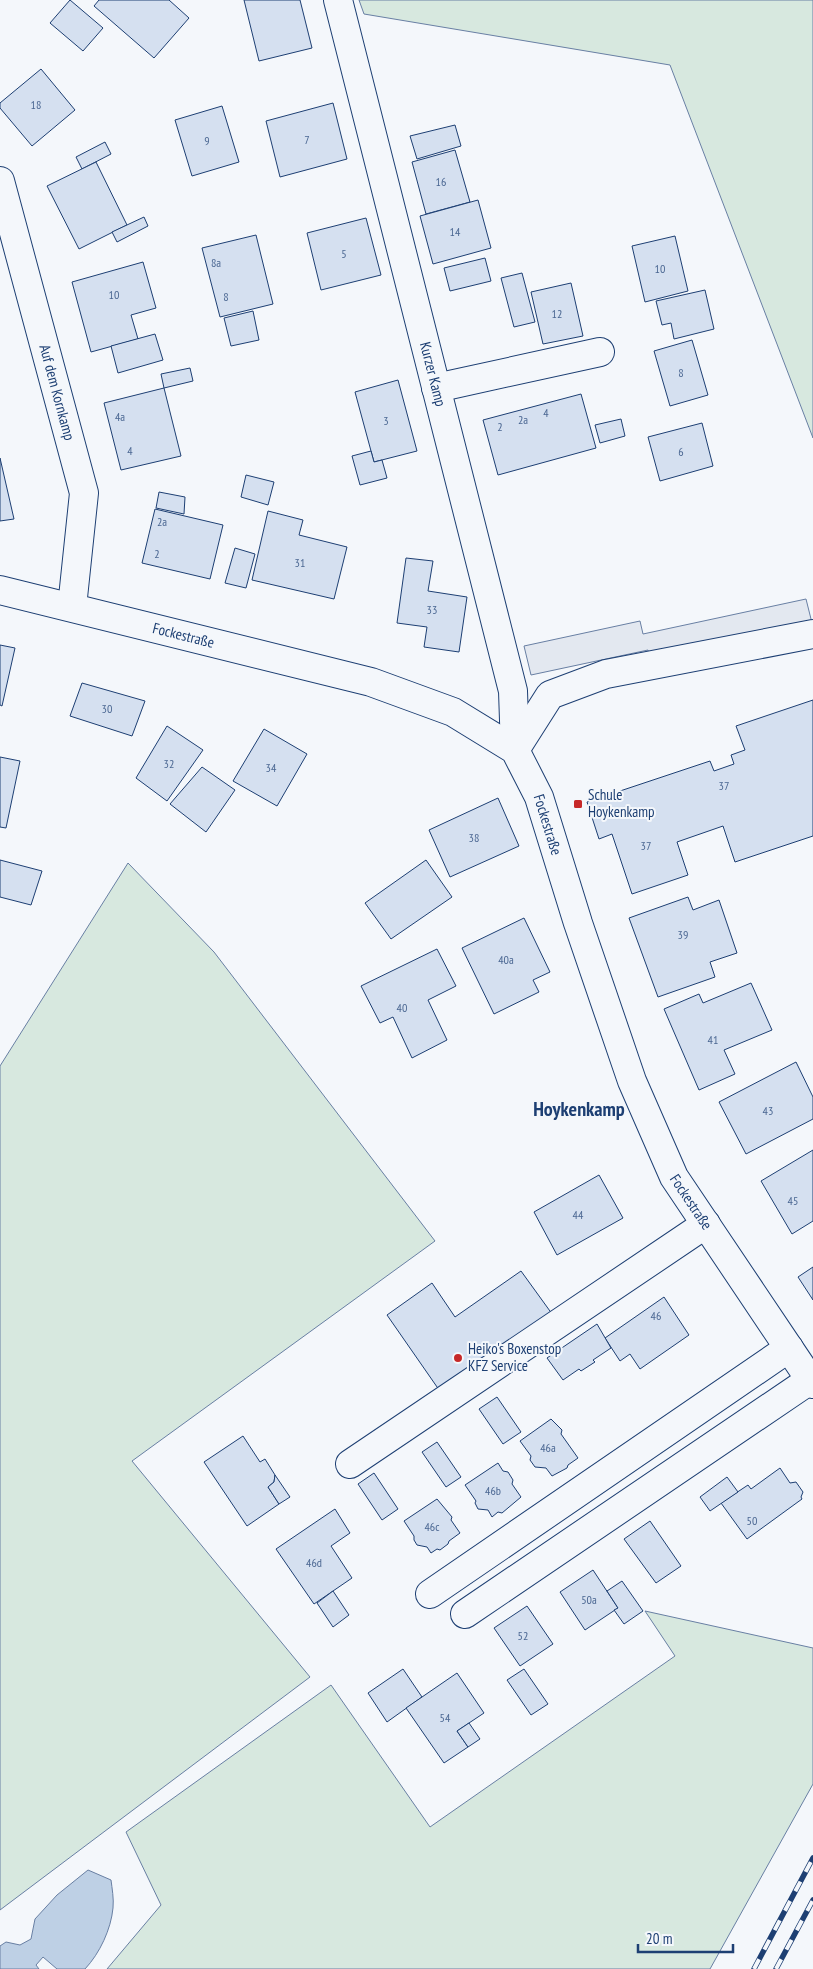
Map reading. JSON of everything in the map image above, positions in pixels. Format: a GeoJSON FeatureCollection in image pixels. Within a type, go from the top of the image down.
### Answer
{"type":"FeatureCollection","features":[{"type":"Feature","properties":{"kind":"street","name":"Kurzer Kamp"},"geometry":{"type":"LineString","coordinates":[[338,0],[513,691],[515,750]]}},
{"type":"Feature","properties":{"kind":"street","name":"Auf dem Kornkamp"},"geometry":{"type":"LineString","coordinates":[[0,181],[84,493],[72,607]]}},
{"type":"Feature","properties":{"kind":"street"},"geometry":{"type":"LineString","coordinates":[[436,388],[600,352]]}},
{"type":"Feature","properties":{"kind":"street","name":"Fockestraße"},"geometry":{"type":"LineString","coordinates":[[0,590],[371,682],[454,712],[515,750],[539,797],[578,924],[632,1081],[674,1177],[812,1382]]}},
{"type":"Feature","properties":{"kind":"street"},"geometry":{"type":"LineString","coordinates":[[515,750],[550,695],[606,674],[813,634]]}},
{"type":"Feature","properties":{"kind":"street"},"geometry":{"type":"LineString","coordinates":[[350,1464],[706,1224]]}},
{"type":"Feature","properties":{"kind":"street"},"geometry":{"type":"LineString","coordinates":[[430,1594],[789,1348]]}},
{"type":"Feature","properties":{"kind":"street"},"geometry":{"type":"LineString","coordinates":[[465,1614],[812,1382]]}},
{"type":"Feature","properties":{"kind":"shaded area"},"geometry":{"type":"Polygon","coordinates":[[[359,0],[813,0],[813,438],[670,65],[364,14],[359,0]]]}},
{"type":"Feature","properties":{"kind":"shaded area"},"geometry":{"type":"Polygon","coordinates":[[[806,599],[812,623],[650,658],[648,650],[531,675],[524,646],[640,621],[643,634],[806,599]]]}},
{"type":"Feature","properties":{"kind":"shaded area"},"geometry":{"type":"Polygon","coordinates":[[[128,863],[214,952],[435,1241],[132,1461],[310,1677],[0,1910],[0,1066],[128,863]]]}},
{"type":"Feature","properties":{"kind":"shaded area"},"geometry":{"type":"Polygon","coordinates":[[[645,1611],[813,1648],[813,1784],[710,1969],[107,1969],[161,1905],[126,1832],[331,1685],[430,1827],[675,1656],[645,1611]]]}},
{"type":"Feature","properties":{"kind":"water"},"geometry":{"type":"Polygon","coordinates":[[[88,1870],[111,1880],[113,1905],[110,1924],[104,1940],[85,1969],[57,1969],[43,1957],[36,1965],[39,1969],[0,1969],[0,1946],[6,1942],[20,1945],[31,1939],[35,1919],[57,1895],[88,1870]]]}},
{"type":"Feature","properties":{"kind":"building"},"geometry":{"type":"Polygon","coordinates":[[[70,0],[103,28],[83,51],[50,23],[70,0]]]}},
{"type":"Feature","properties":{"kind":"building"},"geometry":{"type":"Polygon","coordinates":[[[99,0],[169,0],[189,18],[154,58],[94,6],[99,0]]]}},
{"type":"Feature","properties":{"kind":"building"},"geometry":{"type":"Polygon","coordinates":[[[244,0],[300,0],[312,48],[259,61],[244,0]]]}},
{"type":"Feature","properties":{"kind":"building"},"geometry":{"type":"Polygon","coordinates":[[[41,69],[75,110],[32,146],[0,108],[0,103],[41,69]]]}},
{"type":"Feature","properties":{"kind":"building"},"geometry":{"type":"Polygon","coordinates":[[[333,103],[347,159],[280,177],[266,121],[333,103]]]}},
{"type":"Feature","properties":{"kind":"building"},"geometry":{"type":"Polygon","coordinates":[[[222,106],[239,162],[192,176],[175,120],[222,106]]]}},
{"type":"Feature","properties":{"kind":"building"},"geometry":{"type":"Polygon","coordinates":[[[455,125],[461,146],[417,159],[410,136],[455,125]]]}},
{"type":"Feature","properties":{"kind":"building"},"geometry":{"type":"Polygon","coordinates":[[[105,142],[111,154],[82,169],[76,157],[105,142]]]}},
{"type":"Feature","properties":{"kind":"building"},"geometry":{"type":"Polygon","coordinates":[[[455,150],[470,202],[426,214],[412,162],[455,150]]]}},
{"type":"Feature","properties":{"kind":"building"},"geometry":{"type":"Polygon","coordinates":[[[96,162],[127,225],[79,249],[47,186],[96,162]]]}},
{"type":"Feature","properties":{"kind":"building"},"geometry":{"type":"Polygon","coordinates":[[[478,200],[491,248],[433,264],[420,216],[478,200]]]}},
{"type":"Feature","properties":{"kind":"building"},"geometry":{"type":"Polygon","coordinates":[[[144,217],[148,226],[117,242],[112,232],[144,217]]]}},
{"type":"Feature","properties":{"kind":"building"},"geometry":{"type":"Polygon","coordinates":[[[366,218],[381,275],[321,290],[307,233],[366,218]]]}},
{"type":"Feature","properties":{"kind":"building"},"geometry":{"type":"Polygon","coordinates":[[[256,235],[273,304],[220,317],[202,248],[256,235]]]}},
{"type":"Feature","properties":{"kind":"building"},"geometry":{"type":"Polygon","coordinates":[[[675,236],[688,291],[645,302],[632,246],[675,236]]]}},
{"type":"Feature","properties":{"kind":"building"},"geometry":{"type":"Polygon","coordinates":[[[485,258],[491,281],[450,291],[444,268],[485,258]]]}},
{"type":"Feature","properties":{"kind":"building"},"geometry":{"type":"Polygon","coordinates":[[[143,262],[156,308],[131,315],[138,339],[91,352],[72,282],[143,262]]]}},
{"type":"Feature","properties":{"kind":"building"},"geometry":{"type":"Polygon","coordinates":[[[522,273],[535,322],[514,327],[501,278],[522,273]]]}},
{"type":"Feature","properties":{"kind":"building"},"geometry":{"type":"Polygon","coordinates":[[[571,283],[583,336],[543,344],[531,292],[571,283]]]}},
{"type":"Feature","properties":{"kind":"building"},"geometry":{"type":"Polygon","coordinates":[[[705,290],[714,329],[674,339],[671,323],[662,325],[656,301],[705,290]]]}},
{"type":"Feature","properties":{"kind":"building"},"geometry":{"type":"Polygon","coordinates":[[[253,311],[259,340],[231,346],[224,318],[253,311]]]}},
{"type":"Feature","properties":{"kind":"building"},"geometry":{"type":"Polygon","coordinates":[[[155,334],[163,360],[118,373],[111,346],[155,334]]]}},
{"type":"Feature","properties":{"kind":"building"},"geometry":{"type":"Polygon","coordinates":[[[692,340],[708,395],[670,406],[654,351],[692,340]]]}},
{"type":"Feature","properties":{"kind":"building"},"geometry":{"type":"Polygon","coordinates":[[[190,368],[193,381],[164,388],[161,374],[190,368]]]}},
{"type":"Feature","properties":{"kind":"building"},"geometry":{"type":"Polygon","coordinates":[[[398,380],[417,451],[374,462],[355,392],[398,380]]]}},
{"type":"Feature","properties":{"kind":"building"},"geometry":{"type":"Polygon","coordinates":[[[164,388],[181,456],[121,470],[104,403],[164,388]]]}},
{"type":"Feature","properties":{"kind":"building"},"geometry":{"type":"Polygon","coordinates":[[[581,394],[596,448],[498,475],[483,420],[581,394]]]}},
{"type":"Feature","properties":{"kind":"building"},"geometry":{"type":"Polygon","coordinates":[[[621,419],[625,436],[600,443],[595,425],[621,419]]]}},
{"type":"Feature","properties":{"kind":"building"},"geometry":{"type":"Polygon","coordinates":[[[702,423],[713,466],[660,481],[648,437],[702,423]]]}},
{"type":"Feature","properties":{"kind":"building"},"geometry":{"type":"Polygon","coordinates":[[[371,451],[374,462],[382,460],[387,478],[360,485],[352,456],[371,451]]]}},
{"type":"Feature","properties":{"kind":"building"},"geometry":{"type":"Polygon","coordinates":[[[0,458],[14,519],[0,521],[0,458]]]}},
{"type":"Feature","properties":{"kind":"building"},"geometry":{"type":"Polygon","coordinates":[[[246,475],[274,482],[268,505],[241,497],[246,475]]]}},
{"type":"Feature","properties":{"kind":"building"},"geometry":{"type":"Polygon","coordinates":[[[159,492],[185,497],[184,514],[156,508],[159,492]]]}},
{"type":"Feature","properties":{"kind":"building"},"geometry":{"type":"Polygon","coordinates":[[[155,509],[223,525],[210,579],[142,563],[155,509]]]}},
{"type":"Feature","properties":{"kind":"building"},"geometry":{"type":"Polygon","coordinates":[[[268,511],[303,520],[299,535],[347,547],[334,599],[252,580],[268,511]]]}},
{"type":"Feature","properties":{"kind":"building"},"geometry":{"type":"Polygon","coordinates":[[[235,548],[255,554],[246,588],[225,583],[235,548]]]}},
{"type":"Feature","properties":{"kind":"building"},"geometry":{"type":"Polygon","coordinates":[[[406,558],[433,561],[428,591],[467,597],[459,652],[424,647],[427,627],[397,623],[406,558]]]}},
{"type":"Feature","properties":{"kind":"building"},"geometry":{"type":"Polygon","coordinates":[[[0,645],[15,648],[2,706],[0,705],[0,645]]]}},
{"type":"Feature","properties":{"kind":"building"},"geometry":{"type":"Polygon","coordinates":[[[82,683],[145,701],[132,736],[70,716],[82,683]]]}},
{"type":"Feature","properties":{"kind":"building"},"geometry":{"type":"Polygon","coordinates":[[[813,700],[813,836],[735,862],[723,826],[677,842],[688,875],[632,894],[612,834],[599,839],[587,802],[710,761],[714,771],[734,764],[731,755],[745,750],[736,726],[813,700]]]}},
{"type":"Feature","properties":{"kind":"building"},"geometry":{"type":"Polygon","coordinates":[[[167,726],[203,750],[167,801],[136,778],[167,726]]]}},
{"type":"Feature","properties":{"kind":"building"},"geometry":{"type":"Polygon","coordinates":[[[264,729],[307,754],[277,806],[233,781],[264,729]]]}},
{"type":"Feature","properties":{"kind":"building"},"geometry":{"type":"Polygon","coordinates":[[[0,757],[20,761],[6,828],[0,827],[0,757]]]}},
{"type":"Feature","properties":{"kind":"building"},"geometry":{"type":"Polygon","coordinates":[[[202,767],[235,790],[206,832],[170,804],[202,767]]]}},
{"type":"Feature","properties":{"kind":"building"},"geometry":{"type":"Polygon","coordinates":[[[498,798],[519,846],[450,877],[429,830],[498,798]]]}},
{"type":"Feature","properties":{"kind":"building"},"geometry":{"type":"Polygon","coordinates":[[[0,860],[42,871],[31,905],[0,897],[0,860]]]}},
{"type":"Feature","properties":{"kind":"building"},"geometry":{"type":"Polygon","coordinates":[[[426,860],[452,897],[391,939],[365,903],[426,860]]]}},
{"type":"Feature","properties":{"kind":"building"},"geometry":{"type":"Polygon","coordinates":[[[688,897],[693,910],[719,900],[737,953],[710,962],[715,977],[658,997],[629,918],[688,897]]]}},
{"type":"Feature","properties":{"kind":"building"},"geometry":{"type":"Polygon","coordinates":[[[524,918],[550,972],[533,980],[539,992],[494,1014],[462,948],[524,918]]]}},
{"type":"Feature","properties":{"kind":"building"},"geometry":{"type":"Polygon","coordinates":[[[437,949],[456,986],[428,1000],[447,1040],[412,1058],[393,1017],[380,1023],[361,986],[437,949]]]}},
{"type":"Feature","properties":{"kind":"building"},"geometry":{"type":"Polygon","coordinates":[[[751,983],[772,1030],[724,1050],[735,1074],[699,1090],[664,1009],[699,994],[703,1003],[751,983]]]}},
{"type":"Feature","properties":{"kind":"building"},"geometry":{"type":"Polygon","coordinates":[[[796,1062],[813,1097],[813,1119],[746,1154],[719,1102],[796,1062]]]}},
{"type":"Feature","properties":{"kind":"building"},"geometry":{"type":"Polygon","coordinates":[[[813,1150],[813,1221],[792,1234],[761,1181],[813,1150]]]}},
{"type":"Feature","properties":{"kind":"building"},"geometry":{"type":"Polygon","coordinates":[[[599,1175],[623,1218],[557,1255],[534,1212],[599,1175]]]}},
{"type":"Feature","properties":{"kind":"building"},"geometry":{"type":"Polygon","coordinates":[[[813,1267],[813,1300],[798,1277],[813,1267]]]}},
{"type":"Feature","properties":{"kind":"building","name":"Heiko's Boxenstop KFZ Service"},"geometry":{"type":"Polygon","coordinates":[[[521,1271],[555,1318],[444,1397],[387,1315],[432,1283],[455,1317],[521,1271]]]}},
{"type":"Feature","properties":{"kind":"building"},"geometry":{"type":"Polygon","coordinates":[[[664,1297],[689,1335],[640,1369],[630,1354],[620,1361],[605,1338],[664,1297]]]}},
{"type":"Feature","properties":{"kind":"building"},"geometry":{"type":"Polygon","coordinates":[[[597,1324],[611,1348],[593,1360],[595,1362],[581,1371],[579,1369],[563,1380],[547,1358],[597,1324]]]}},
{"type":"Feature","properties":{"kind":"building"},"geometry":{"type":"Polygon","coordinates":[[[497,1397],[521,1432],[503,1444],[479,1409],[497,1397]]]}},
{"type":"Feature","properties":{"kind":"building"},"geometry":{"type":"Polygon","coordinates":[[[551,1419],[562,1430],[561,1434],[578,1458],[568,1465],[567,1468],[552,1476],[546,1468],[535,1467],[530,1460],[531,1456],[520,1441],[551,1419]]]}},
{"type":"Feature","properties":{"kind":"building"},"geometry":{"type":"Polygon","coordinates":[[[243,1436],[260,1462],[265,1459],[275,1475],[274,1482],[268,1487],[279,1504],[247,1526],[204,1462],[243,1436]]]}},
{"type":"Feature","properties":{"kind":"building"},"geometry":{"type":"Polygon","coordinates":[[[437,1442],[461,1477],[446,1487],[422,1452],[437,1442]]]}},
{"type":"Feature","properties":{"kind":"building"},"geometry":{"type":"Polygon","coordinates":[[[498,1463],[503,1471],[508,1472],[513,1480],[512,1484],[521,1497],[502,1513],[498,1512],[492,1517],[488,1510],[478,1509],[476,1501],[465,1485],[498,1463]]]}},
{"type":"Feature","properties":{"kind":"building"},"geometry":{"type":"Polygon","coordinates":[[[780,1468],[790,1483],[796,1482],[803,1492],[802,1499],[747,1539],[721,1503],[748,1485],[751,1489],[780,1468]]]}},
{"type":"Feature","properties":{"kind":"building"},"geometry":{"type":"Polygon","coordinates":[[[374,1473],[398,1509],[382,1520],[358,1484],[374,1473]]]}},
{"type":"Feature","properties":{"kind":"building"},"geometry":{"type":"Polygon","coordinates":[[[275,1475],[290,1497],[279,1504],[268,1487],[274,1482],[275,1475]]]}},
{"type":"Feature","properties":{"kind":"building"},"geometry":{"type":"Polygon","coordinates":[[[727,1477],[738,1492],[710,1511],[700,1497],[727,1477]]]}},
{"type":"Feature","properties":{"kind":"building"},"geometry":{"type":"Polygon","coordinates":[[[437,1499],[452,1517],[451,1520],[460,1533],[440,1550],[437,1549],[431,1553],[427,1547],[417,1545],[414,1536],[404,1521],[437,1499]]]}},
{"type":"Feature","properties":{"kind":"building"},"geometry":{"type":"Polygon","coordinates":[[[335,1509],[350,1533],[331,1546],[352,1578],[314,1604],[276,1549],[335,1509]]]}},
{"type":"Feature","properties":{"kind":"building"},"geometry":{"type":"Polygon","coordinates":[[[650,1521],[681,1566],[656,1583],[624,1539],[650,1521]]]}},
{"type":"Feature","properties":{"kind":"building"},"geometry":{"type":"Polygon","coordinates":[[[593,1570],[618,1608],[585,1630],[560,1592],[593,1570]]]}},
{"type":"Feature","properties":{"kind":"building"},"geometry":{"type":"Polygon","coordinates":[[[622,1581],[643,1611],[624,1624],[614,1610],[618,1608],[607,1591],[622,1581]]]}},
{"type":"Feature","properties":{"kind":"building"},"geometry":{"type":"Polygon","coordinates":[[[333,1591],[349,1615],[333,1627],[317,1603],[333,1591]]]}},
{"type":"Feature","properties":{"kind":"building"},"geometry":{"type":"Polygon","coordinates":[[[527,1606],[553,1644],[520,1666],[494,1628],[527,1606]]]}},
{"type":"Feature","properties":{"kind":"building"},"geometry":{"type":"Polygon","coordinates":[[[403,1669],[422,1697],[387,1722],[368,1693],[403,1669]]]}},
{"type":"Feature","properties":{"kind":"building"},"geometry":{"type":"Polygon","coordinates":[[[524,1669],[548,1704],[531,1715],[507,1680],[524,1669]]]}},
{"type":"Feature","properties":{"kind":"building"},"geometry":{"type":"Polygon","coordinates":[[[457,1673],[484,1713],[457,1731],[468,1747],[444,1763],[406,1708],[457,1673]]]}},
{"type":"Feature","properties":{"kind":"building"},"geometry":{"type":"Polygon","coordinates":[[[469,1723],[480,1739],[468,1747],[457,1731],[469,1723]]]}},
{"type":"Feature","properties":{"kind":"railway"},"geometry":{"type":"LineString","coordinates":[[754,1969],[813,1858]]}},
{"type":"Feature","properties":{"kind":"railway"},"geometry":{"type":"LineString","coordinates":[[776,1969],[813,1900]]}},
{"type":"Feature","properties":{"kind":"place","name":"Schule Hoykenkamp"},"geometry":{"type":"Point","coordinates":[578,804]}},
{"type":"Feature","properties":{"kind":"place","name":"Heiko's Boxenstop KFZ Service"},"geometry":{"type":"Point","coordinates":[458,1358]}},
{"type":"Feature","properties":{"kind":"district","name":"Hoykenkamp"},"geometry":{"type":"Point","coordinates":[579,1109]}}]}
